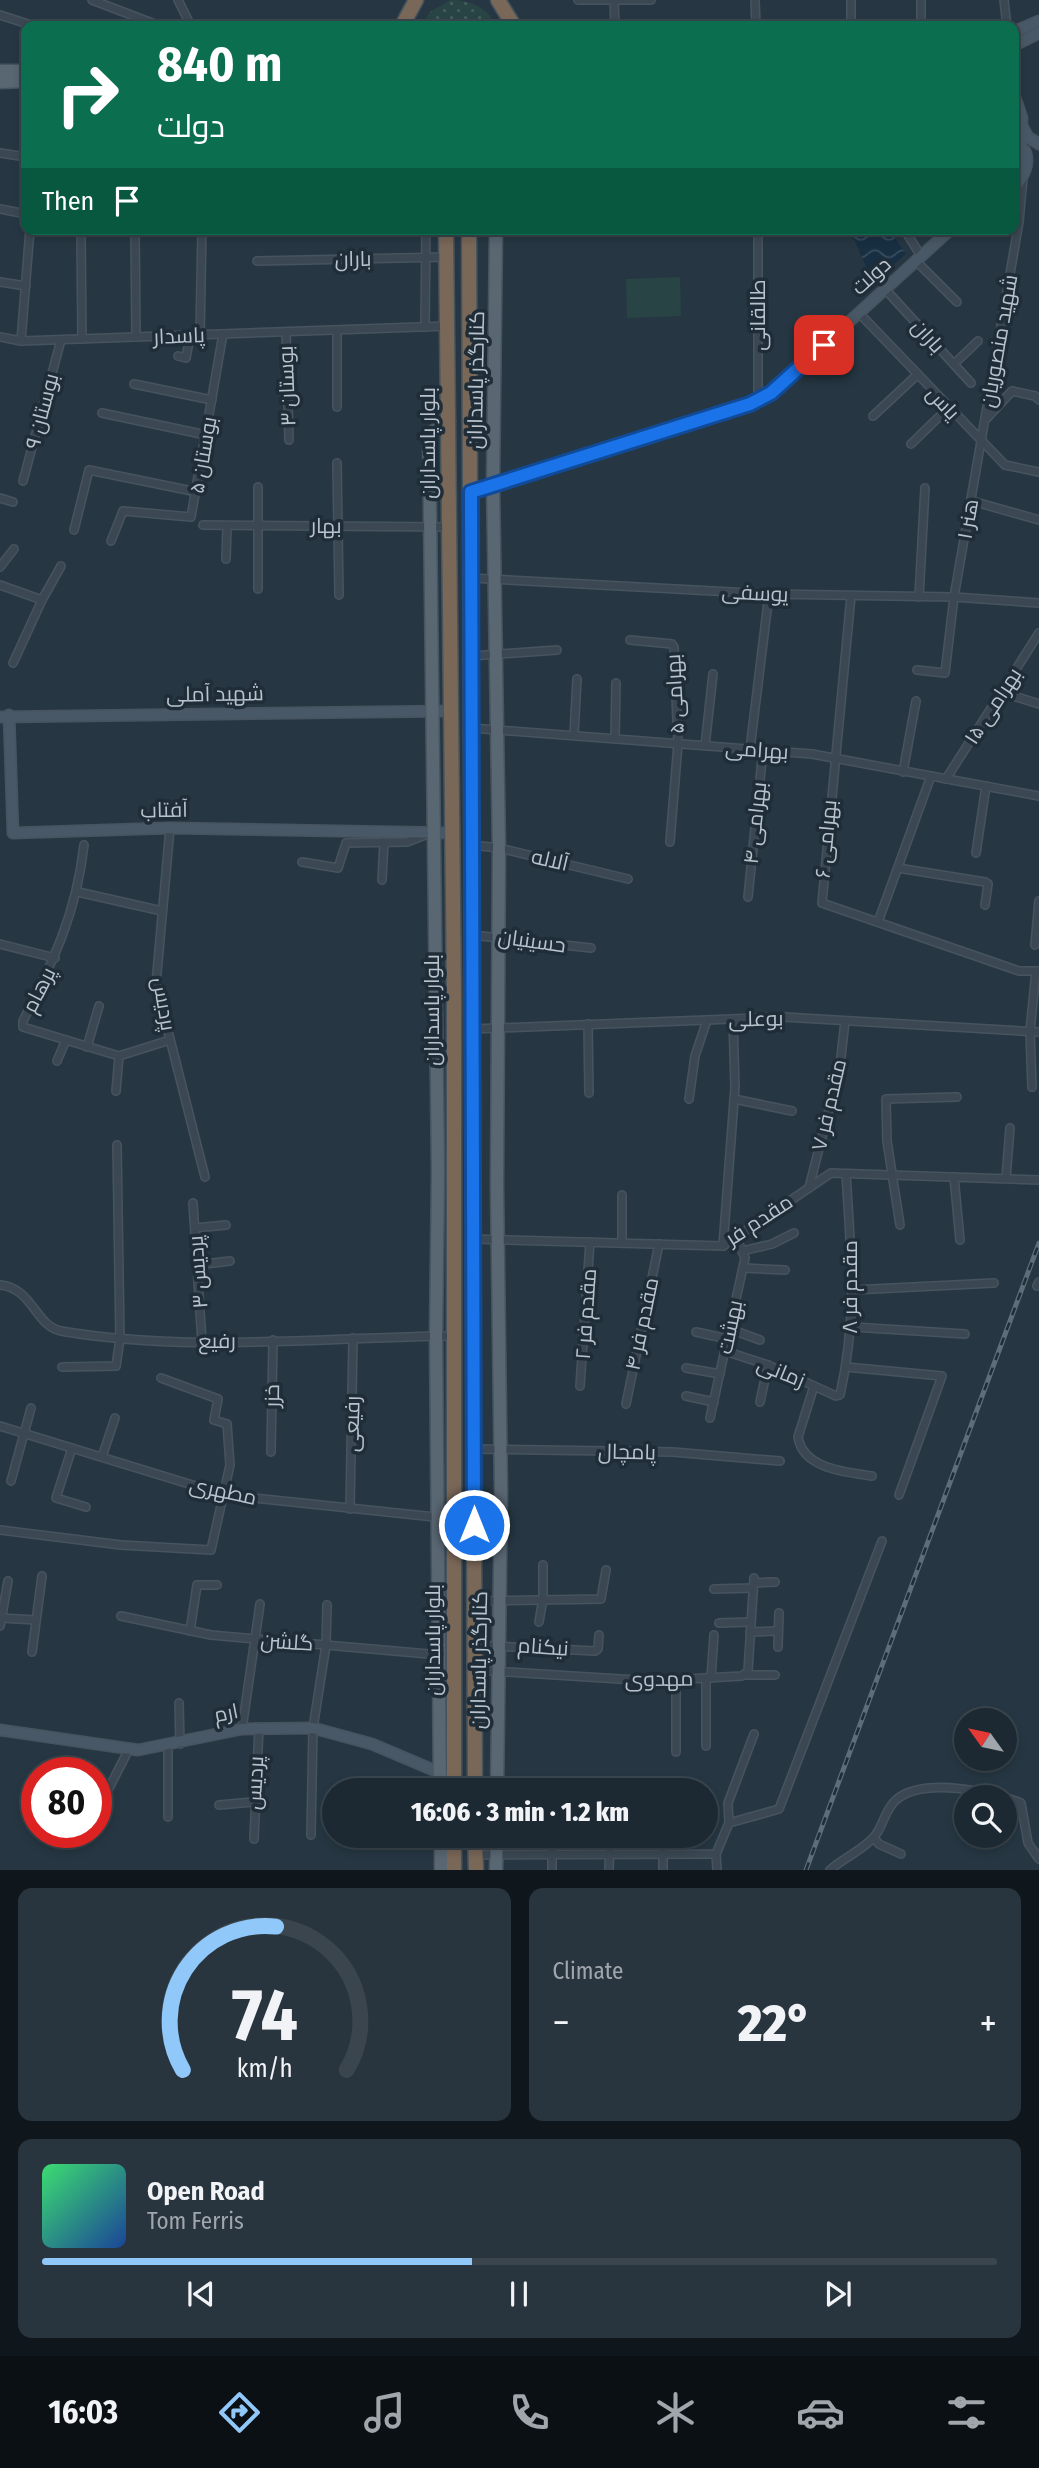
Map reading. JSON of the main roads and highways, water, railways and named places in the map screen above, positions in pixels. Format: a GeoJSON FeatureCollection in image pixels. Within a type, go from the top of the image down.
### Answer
{"type":"FeatureCollection","features":[{"type":"Feature","properties":{"kind":"highway"},"geometry":{"type":"LineString","coordinates":[[405,21],[416,0]]}},
{"type":"Feature","properties":{"kind":"highway"},"geometry":{"type":"LineString","coordinates":[[499,0],[511,21]]}},
{"type":"Feature","properties":{"kind":"highway","name":"بلوار پاسداران"},"geometry":{"type":"LineString","coordinates":[[446,235],[454,1519],[448,1656],[449,1778]]}},
{"type":"Feature","properties":{"kind":"highway"},"geometry":{"type":"LineString","coordinates":[[448,255],[453,235]]}},
{"type":"Feature","properties":{"kind":"highway","name":"بلوار پاسداران"},"geometry":{"type":"LineString","coordinates":[[469,235],[475,1778]]}},
{"type":"Feature","properties":{"kind":"highway"},"geometry":{"type":"LineString","coordinates":[[454,1848],[454,1870]]}},
{"type":"Feature","properties":{"kind":"main road"},"geometry":{"type":"LineString","coordinates":[[1019,29],[1039,21]]}},
{"type":"Feature","properties":{"kind":"main road"},"geometry":{"type":"LineString","coordinates":[[1019,43],[1039,33]]}},
{"type":"Feature","properties":{"kind":"main road"},"geometry":{"type":"LineString","coordinates":[[0,71],[21,71]]}},
{"type":"Feature","properties":{"kind":"main road"},"geometry":{"type":"LineString","coordinates":[[0,82],[21,81]]}},
{"type":"Feature","properties":{"kind":"main road"},"geometry":{"type":"LineString","coordinates":[[1019,114],[1028,137],[1039,144]]}},
{"type":"Feature","properties":{"kind":"main road"},"geometry":{"type":"LineString","coordinates":[[1022,125],[1020,153],[1027,154],[1025,169]]}},
{"type":"Feature","properties":{"kind":"main road"},"geometry":{"type":"LineString","coordinates":[[1019,180],[1039,153]]}},
{"type":"Feature","properties":{"kind":"main road","name":"کنارگذر پاسداران"},"geometry":{"type":"LineString","coordinates":[[496,235],[494,485],[499,848],[498,1240],[501,1449],[497,1778]]}},
{"type":"Feature","properties":{"kind":"main road","name":"دولت"},"geometry":{"type":"LineString","coordinates":[[471,492],[758,400],[771,393],[945,235]]}},
{"type":"Feature","properties":{"kind":"main road","name":"کنارگذر پاسداران"},"geometry":{"type":"LineString","coordinates":[[448,1656],[437,1517],[438,1172],[429,434],[449,421]]}},
{"type":"Feature","properties":{"kind":"main road","name":"شهید آملی"},"geometry":{"type":"LineString","coordinates":[[4,716],[451,711]]}},
{"type":"Feature","properties":{"kind":"main road","name":"آفتاب"},"geometry":{"type":"LineString","coordinates":[[4,716],[13,833],[170,828],[452,833]]}},
{"type":"Feature","properties":{"kind":"main road","name":"ارم"},"geometry":{"type":"LineString","coordinates":[[0,1730],[68,1737],[129,1749],[174,1744],[259,1727],[313,1728],[372,1744],[443,1778]]}},
{"type":"Feature","properties":{"kind":"main road"},"geometry":{"type":"LineString","coordinates":[[441,1848],[441,1870]]}},
{"type":"Feature","properties":{"kind":"main road"},"geometry":{"type":"LineString","coordinates":[[496,1870],[497,1848]]}},
{"type":"Feature","properties":{"kind":"water"},"geometry":{"type":"Polygon","coordinates":[[[852,235],[893,235],[906,254],[873,282],[852,235]]]}},
{"type":"Feature","properties":{"kind":"railway"},"geometry":{"type":"LineString","coordinates":[[806,1870],[1039,1243]]}}]}
